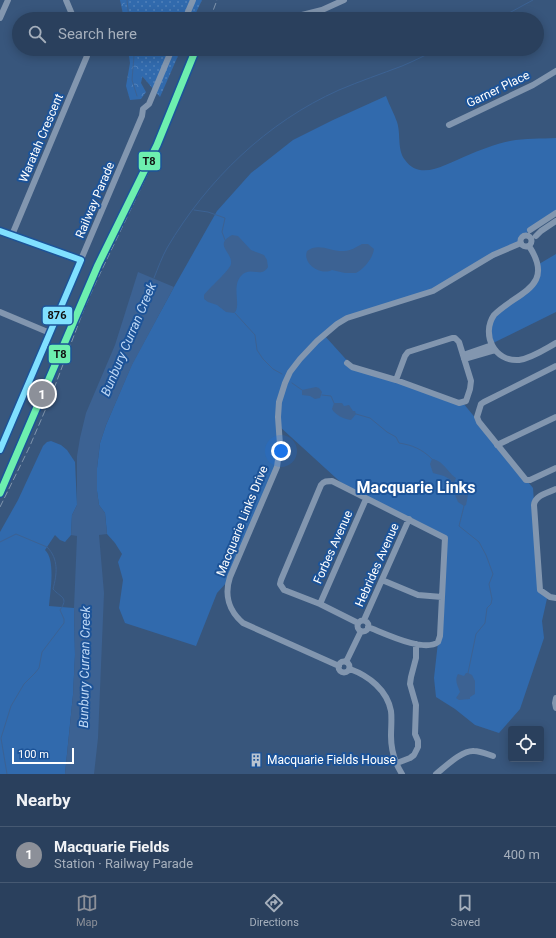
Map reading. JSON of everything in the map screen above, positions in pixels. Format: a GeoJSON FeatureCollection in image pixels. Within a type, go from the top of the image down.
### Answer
{"type":"FeatureCollection","features":[{"type":"Feature","properties":{"kind":"street"},"geometry":{"type":"LineString","coordinates":[[0,18],[8,0]]}},
{"type":"Feature","properties":{"kind":"street"},"geometry":{"type":"LineString","coordinates":[[66,0],[71,12]]}},
{"type":"Feature","properties":{"kind":"street"},"geometry":{"type":"LineString","coordinates":[[188,12],[193,0]]}},
{"type":"Feature","properties":{"kind":"street"},"geometry":{"type":"LineString","coordinates":[[314,12],[344,0]]}},
{"type":"Feature","properties":{"kind":"street","name":"Waratah Crescent"},"geometry":{"type":"LineString","coordinates":[[12,235],[87,56]]}},
{"type":"Feature","properties":{"kind":"street","name":"Railway Parade"},"geometry":{"type":"LineString","coordinates":[[0,450],[2,440],[50,333],[142,116],[143,109],[149,104],[169,56]]}},
{"type":"Feature","properties":{"kind":"street","name":"Garner Place"},"geometry":{"type":"LineString","coordinates":[[449,125],[537,83],[556,72]]}},
{"type":"Feature","properties":{"kind":"street"},"geometry":{"type":"LineString","coordinates":[[530,230],[556,213]]}},
{"type":"Feature","properties":{"kind":"street"},"geometry":{"type":"LineString","coordinates":[[536,236],[556,221]]}},
{"type":"Feature","properties":{"kind":"street"},"geometry":{"type":"LineString","coordinates":[[0,231],[81,260]]}},
{"type":"Feature","properties":{"kind":"street"},"geometry":{"type":"LineString","coordinates":[[529,246],[532,241],[530,237],[522,237],[520,240],[521,243],[524,246],[529,246],[537,258],[539,268],[537,280],[526,292],[494,315],[488,330],[493,348],[506,358],[519,360],[527,358],[556,343]]}},
{"type":"Feature","properties":{"kind":"street","name":"Macquarie Links Drive"},"geometry":{"type":"LineString","coordinates":[[339,666],[243,623],[235,615],[229,604],[227,586],[230,577],[274,474],[279,458],[280,445],[278,411],[279,402],[285,383],[295,365],[317,340],[347,318],[433,291],[493,255],[521,243]]}},
{"type":"Feature","properties":{"kind":"street"},"geometry":{"type":"LineString","coordinates":[[0,312],[50,333]]}},
{"type":"Feature","properties":{"kind":"street"},"geometry":{"type":"LineString","coordinates":[[347,363],[352,367],[396,380],[459,403],[466,401],[468,398],[471,385],[459,342],[455,338],[406,353],[396,380]]}},
{"type":"Feature","properties":{"kind":"street"},"geometry":{"type":"LineString","coordinates":[[463,357],[493,348]]}},
{"type":"Feature","properties":{"kind":"street"},"geometry":{"type":"LineString","coordinates":[[556,366],[490,398],[481,404],[477,417],[477,419],[526,480],[530,480],[556,468]]}},
{"type":"Feature","properties":{"kind":"street"},"geometry":{"type":"LineString","coordinates":[[498,445],[556,417]]}},
{"type":"Feature","properties":{"kind":"street"},"geometry":{"type":"LineString","coordinates":[[358,623],[320,604],[284,590],[280,584],[323,482],[332,481],[445,538],[439,641],[433,645],[404,642],[368,627]]}},
{"type":"Feature","properties":{"kind":"street"},"geometry":{"type":"LineString","coordinates":[[556,489],[538,497],[535,500],[534,505],[540,590],[550,597],[556,598]]}},
{"type":"Feature","properties":{"kind":"street","name":"Forbes Avenue"},"geometry":{"type":"LineString","coordinates":[[320,604],[366,499]]}},
{"type":"Feature","properties":{"kind":"street","name":"Hebrides Avenue"},"geometry":{"type":"LineString","coordinates":[[364,620],[409,519]]}},
{"type":"Feature","properties":{"kind":"street"},"geometry":{"type":"LineString","coordinates":[[382,580],[418,595],[442,597]]}},
{"type":"Feature","properties":{"kind":"street"},"geometry":{"type":"LineString","coordinates":[[548,595],[556,595]]}},
{"type":"Feature","properties":{"kind":"street"},"geometry":{"type":"LineString","coordinates":[[358,623],[364,620],[368,623],[368,627]]}},
{"type":"Feature","properties":{"kind":"street"},"geometry":{"type":"LineString","coordinates":[[358,623],[357,628],[361,631]]}},
{"type":"Feature","properties":{"kind":"street"},"geometry":{"type":"LineString","coordinates":[[361,631],[366,631],[368,627]]}},
{"type":"Feature","properties":{"kind":"street"},"geometry":{"type":"LineString","coordinates":[[350,669],[347,672],[342,673],[339,670],[339,666],[343,662],[346,662],[361,631]]}},
{"type":"Feature","properties":{"kind":"street"},"geometry":{"type":"LineString","coordinates":[[397,763],[410,758],[416,752],[418,747],[418,741],[415,734],[416,705],[410,684],[416,658],[416,644]]}},
{"type":"Feature","properties":{"kind":"street"},"geometry":{"type":"LineString","coordinates":[[346,662],[350,665],[350,669]]}},
{"type":"Feature","properties":{"kind":"street"},"geometry":{"type":"LineString","coordinates":[[350,669],[360,673],[372,681],[384,693],[391,710],[392,744],[394,755],[402,774]]}},
{"type":"Feature","properties":{"kind":"street"},"geometry":{"type":"LineString","coordinates":[[556,698],[556,708]]}},
{"type":"Feature","properties":{"kind":"street"},"geometry":{"type":"LineString","coordinates":[[436,774],[468,752],[476,751],[493,756]]}},
{"type":"Feature","properties":{"kind":"green space"},"geometry":{"type":"Polygon","coordinates":[[[120,0],[138,0],[140,12],[123,12],[120,0]]]}},
{"type":"Feature","properties":{"kind":"green space"},"geometry":{"type":"Polygon","coordinates":[[[124,0],[202,0],[196,12],[127,12],[124,0]]]}},
{"type":"Feature","properties":{"kind":"green space"},"geometry":{"type":"Polygon","coordinates":[[[129,56],[144,56],[145,65],[141,83],[146,92],[141,99],[130,100],[126,86],[130,63],[129,56]]]}},
{"type":"Feature","properties":{"kind":"green space"},"geometry":{"type":"Polygon","coordinates":[[[137,56],[178,56],[160,97],[142,76],[137,56]]]}},
{"type":"Feature","properties":{"kind":"green space","name":"Macquarie Links"},"geometry":{"type":"Polygon","coordinates":[[[386,96],[397,122],[401,152],[405,160],[418,170],[434,169],[482,149],[504,142],[521,139],[556,138],[556,213],[537,224],[521,238],[521,243],[433,291],[348,318],[324,335],[352,366],[463,403],[533,488],[540,589],[548,594],[542,621],[544,638],[520,709],[499,733],[475,725],[455,709],[436,697],[434,678],[445,541],[348,489],[279,426],[279,458],[228,581],[217,593],[196,646],[125,623],[119,608],[123,580],[118,562],[122,554],[107,534],[105,513],[99,505],[97,491],[97,468],[100,443],[106,425],[132,364],[217,211],[251,173],[293,140],[386,96]]]}},
{"type":"Feature","properties":{"kind":"green space"},"geometry":{"type":"Polygon","coordinates":[[[556,254],[556,312],[491,344],[489,336],[494,315],[534,283],[539,264],[556,254]]]}},
{"type":"Feature","properties":{"kind":"green space"},"geometry":{"type":"Polygon","coordinates":[[[51,441],[61,445],[67,450],[75,462],[77,505],[72,515],[71,535],[65,542],[60,540],[55,535],[45,550],[50,561],[51,569],[49,606],[74,608],[75,655],[73,695],[65,774],[0,774],[0,532],[18,500],[43,446],[47,442],[51,441]]]}},
{"type":"Feature","properties":{"kind":"water"},"geometry":{"type":"Polygon","coordinates":[[[232,235],[238,236],[251,250],[264,255],[267,260],[268,267],[262,272],[252,271],[244,273],[241,276],[238,281],[236,291],[237,306],[234,313],[226,312],[217,305],[204,299],[204,295],[230,267],[231,260],[225,249],[224,242],[232,235]]]}},
{"type":"Feature","properties":{"kind":"water"},"geometry":{"type":"Polygon","coordinates":[[[362,244],[368,244],[374,249],[368,263],[356,273],[318,270],[314,268],[307,260],[307,251],[312,248],[321,247],[339,251],[347,251],[362,244]]]}},
{"type":"Feature","properties":{"kind":"water"},"geometry":{"type":"Polygon","coordinates":[[[138,272],[174,287],[132,365],[106,425],[100,443],[97,468],[97,491],[99,505],[105,513],[107,534],[99,535],[104,593],[98,738],[94,774],[65,774],[73,695],[75,655],[74,608],[77,536],[71,535],[72,515],[77,505],[77,456],[86,413],[115,345],[138,272]]]}},
{"type":"Feature","properties":{"kind":"water"},"geometry":{"type":"Polygon","coordinates":[[[316,387],[322,392],[320,398],[315,399],[310,396],[302,395],[302,390],[316,387]]]}},
{"type":"Feature","properties":{"kind":"water"},"geometry":{"type":"Polygon","coordinates":[[[334,403],[342,403],[344,406],[349,405],[356,414],[351,420],[340,416],[332,409],[334,403]]]}},
{"type":"Feature","properties":{"kind":"water"},"geometry":{"type":"Polygon","coordinates":[[[432,459],[442,464],[456,478],[454,483],[451,484],[451,480],[433,473],[430,464],[432,459]]]}},
{"type":"Feature","properties":{"kind":"water"},"geometry":{"type":"Polygon","coordinates":[[[459,485],[463,486],[468,495],[466,505],[464,506],[458,502],[455,495],[456,493],[454,489],[459,485]]]}},
{"type":"Feature","properties":{"kind":"water"},"geometry":{"type":"Polygon","coordinates":[[[466,673],[472,675],[475,681],[475,694],[470,697],[470,699],[459,700],[456,698],[460,692],[456,679],[458,674],[464,676],[466,673]]]}},
{"type":"Feature","properties":{"kind":"waterway"},"geometry":{"type":"LineString","coordinates":[[127,0],[128,12]]}},
{"type":"Feature","properties":{"kind":"waterway","name":"Bunbury Curran Creek"},"geometry":{"type":"LineString","coordinates":[[511,12],[533,0]]}},
{"type":"Feature","properties":{"kind":"waterway"},"geometry":{"type":"LineString","coordinates":[[134,56],[132,80],[137,96]]}},
{"type":"Feature","properties":{"kind":"waterway","name":"Bunbury Curran Creek"},"geometry":{"type":"LineString","coordinates":[[154,278],[167,248],[201,199],[220,177],[263,136],[313,103],[339,90],[424,56]]}},
{"type":"Feature","properties":{"kind":"waterway"},"geometry":{"type":"LineString","coordinates":[[194,210],[208,212],[225,218],[222,232],[225,240]]}},
{"type":"Feature","properties":{"kind":"waterway"},"geometry":{"type":"LineString","coordinates":[[235,313],[255,335],[257,350],[263,359],[273,369],[282,374]]}},
{"type":"Feature","properties":{"kind":"waterway"},"geometry":{"type":"LineString","coordinates":[[292,383],[302,390]]}},
{"type":"Feature","properties":{"kind":"waterway"},"geometry":{"type":"LineString","coordinates":[[322,395],[331,396],[334,403]]}},
{"type":"Feature","properties":{"kind":"waterway"},"geometry":{"type":"LineString","coordinates":[[356,414],[370,418],[387,432],[396,437],[399,443],[417,448],[432,459]]}},
{"type":"Feature","properties":{"kind":"waterway"},"geometry":{"type":"LineString","coordinates":[[454,483],[457,486]]}},
{"type":"Feature","properties":{"kind":"waterway"},"geometry":{"type":"LineString","coordinates":[[464,506],[459,526],[479,542],[486,555],[493,574],[489,584],[492,599],[491,604],[487,608],[485,623],[476,634],[468,673]]}},
{"type":"Feature","properties":{"kind":"waterway"},"geometry":{"type":"LineString","coordinates":[[0,542],[16,534],[47,547],[54,557],[56,567],[53,589],[64,600],[63,606],[60,610],[64,623],[42,652],[39,668],[24,684],[11,706],[1,738],[7,774]]}},
{"type":"Feature","properties":{"kind":"railway"},"geometry":{"type":"LineString","coordinates":[[213,12],[217,0]]}},
{"type":"Feature","properties":{"kind":"railway"},"geometry":{"type":"LineString","coordinates":[[0,507],[29,448],[50,399],[84,309],[159,150],[197,56]]}},
{"type":"Feature","properties":{"kind":"transit line","name":"T8"},"geometry":{"type":"LineString","coordinates":[[0,493],[98,265],[157,145],[193,56]]}},
{"type":"Feature","properties":{"kind":"transit line","name":"876"},"geometry":{"type":"LineString","coordinates":[[0,231],[81,260],[0,450]]}},
{"type":"Feature","properties":{"kind":"place","name":"Macquarie Fields"},"geometry":{"type":"Point","coordinates":[42,394]}},
{"type":"Feature","properties":{"kind":"place","name":"Macquarie Fields House"},"geometry":{"type":"Point","coordinates":[256,760]}},
{"type":"Feature","properties":{"kind":"district","name":"Macquarie Links"},"geometry":{"type":"Point","coordinates":[416,487]}}]}
